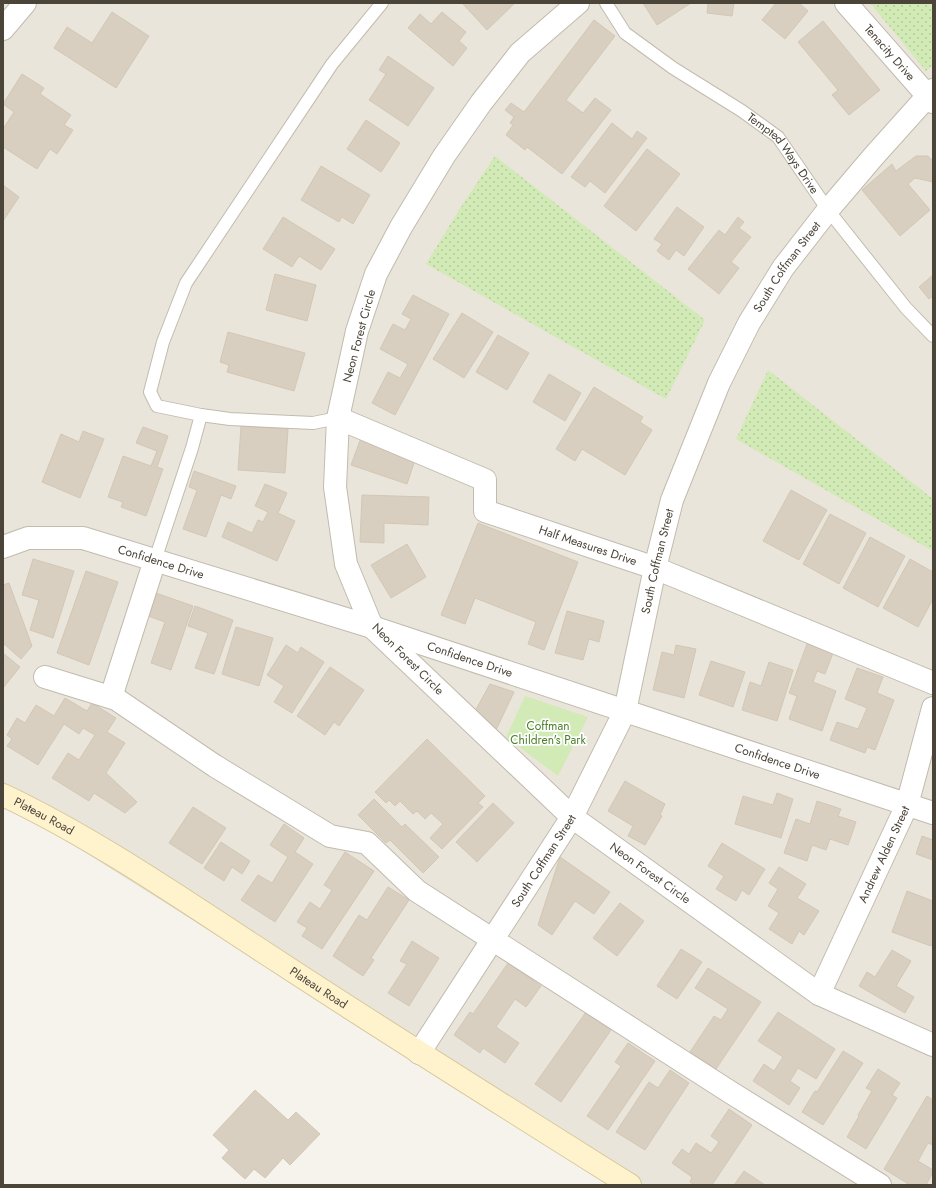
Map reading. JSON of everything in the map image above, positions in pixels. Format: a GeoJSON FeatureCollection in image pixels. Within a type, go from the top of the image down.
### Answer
{"type":"FeatureCollection","features":[{"type":"Feature","properties":{"kind":"street"},"geometry":{"type":"LineString","coordinates":[[3,29],[25,3]]}},
{"type":"Feature","properties":{"kind":"street","name":"Neon Forest Circle"},"geometry":{"type":"LineString","coordinates":[[578,3],[520,53],[481,102],[448,150],[401,227],[376,274],[357,331],[338,418],[335,487],[346,564],[372,627],[572,817],[819,994],[933,1045]]}},
{"type":"Feature","properties":{"kind":"street","name":"Tenacity Drive"},"geometry":{"type":"LineString","coordinates":[[846,3],[931,96]]}},
{"type":"Feature","properties":{"kind":"street","name":"South Coffman Street"},"geometry":{"type":"LineString","coordinates":[[419,1053],[572,817],[625,711],[672,500],[719,383],[749,323],[783,268],[828,210],[873,157],[931,96]]}},
{"type":"Feature","properties":{"kind":"street","name":"Half Measures Drive"},"geometry":{"type":"LineString","coordinates":[[338,418],[485,480],[485,511],[656,568],[933,683]]}},
{"type":"Feature","properties":{"kind":"street","name":"Confidence Drive"},"geometry":{"type":"LineString","coordinates":[[3,547],[28,538],[83,538],[372,627],[933,813]]}},
{"type":"Feature","properties":{"kind":"street"},"geometry":{"type":"LineString","coordinates":[[111,698],[155,560]]}},
{"type":"Feature","properties":{"kind":"street"},"geometry":{"type":"LineString","coordinates":[[45,677],[116,699],[215,766],[330,836],[367,843],[417,891],[730,1092],[880,1185]]}},
{"type":"Feature","properties":{"kind":"street","name":"Andrew Alden Street"},"geometry":{"type":"LineString","coordinates":[[819,994],[907,805],[933,708]]}},
{"type":"Feature","properties":{"kind":"street","name":"Plateau Road"},"geometry":{"type":"LineString","coordinates":[[4,795],[53,820],[116,856],[419,1053],[630,1185]]}},
{"type":"Feature","properties":{"kind":"lane"},"geometry":{"type":"LineString","coordinates":[[338,418],[313,423],[230,419],[201,415],[157,406],[150,392],[163,342],[186,284],[332,64],[382,3]]}},
{"type":"Feature","properties":{"kind":"lane","name":"Tempted Ways Drive"},"geometry":{"type":"LineString","coordinates":[[606,3],[625,34],[673,68],[742,111],[778,137],[828,210],[906,308],[933,336]]}},
{"type":"Feature","properties":{"kind":"lane"},"geometry":{"type":"LineString","coordinates":[[155,560],[192,448],[201,415]]}},
{"type":"Feature","properties":{"kind":"shaded area"},"geometry":{"type":"Polygon","coordinates":[[[3,3],[933,3],[933,1185],[614,1185],[3,801],[3,3]]]}},
{"type":"Feature","properties":{"kind":"green space"},"geometry":{"type":"Polygon","coordinates":[[[870,3],[933,3],[933,65],[926,71],[870,3]]]}},
{"type":"Feature","properties":{"kind":"green space"},"geometry":{"type":"Polygon","coordinates":[[[495,156],[705,320],[666,399],[426,264],[459,210],[495,156]]]}},
{"type":"Feature","properties":{"kind":"green space"},"geometry":{"type":"Polygon","coordinates":[[[768,370],[933,499],[933,551],[736,439],[768,370]]]}},
{"type":"Feature","properties":{"kind":"green space","name":"Coffman Children's Park"},"geometry":{"type":"Polygon","coordinates":[[[525,696],[588,717],[558,776],[506,737],[525,696]]]}},
{"type":"Feature","properties":{"kind":"building"},"geometry":{"type":"Polygon","coordinates":[[[462,3],[515,3],[487,30],[462,3]]]}},
{"type":"Feature","properties":{"kind":"building"},"geometry":{"type":"Polygon","coordinates":[[[643,3],[691,3],[657,25],[643,3]]]}},
{"type":"Feature","properties":{"kind":"building"},"geometry":{"type":"Polygon","coordinates":[[[708,3],[734,3],[732,16],[707,13],[708,3]]]}},
{"type":"Feature","properties":{"kind":"building"},"geometry":{"type":"Polygon","coordinates":[[[776,3],[799,3],[808,11],[785,39],[762,20],[776,3]]]}},
{"type":"Feature","properties":{"kind":"building"},"geometry":{"type":"Polygon","coordinates":[[[112,12],[149,36],[116,88],[54,48],[67,27],[92,43],[112,12]]]}},
{"type":"Feature","properties":{"kind":"building"},"geometry":{"type":"Polygon","coordinates":[[[442,12],[466,32],[459,41],[467,48],[453,66],[408,28],[420,14],[431,24],[442,12]]]}},
{"type":"Feature","properties":{"kind":"building"},"geometry":{"type":"Polygon","coordinates":[[[594,20],[615,36],[566,100],[583,113],[595,98],[611,110],[562,174],[527,147],[525,150],[506,135],[513,125],[510,123],[514,117],[505,110],[511,103],[524,112],[594,20]]]}},
{"type":"Feature","properties":{"kind":"building"},"geometry":{"type":"Polygon","coordinates":[[[823,21],[880,90],[849,115],[832,95],[838,90],[798,42],[823,21]]]}},
{"type":"Feature","properties":{"kind":"building"},"geometry":{"type":"Polygon","coordinates":[[[388,56],[434,88],[408,126],[369,100],[386,74],[379,70],[388,56]]]}},
{"type":"Feature","properties":{"kind":"building"},"geometry":{"type":"Polygon","coordinates":[[[22,74],[44,88],[40,94],[71,115],[64,125],[73,130],[57,154],[50,149],[37,169],[3,147],[3,129],[14,112],[3,104],[22,74]]]}},
{"type":"Feature","properties":{"kind":"building"},"geometry":{"type":"Polygon","coordinates":[[[366,120],[400,143],[381,172],[347,149],[366,120]]]}},
{"type":"Feature","properties":{"kind":"building"},"geometry":{"type":"Polygon","coordinates":[[[612,123],[632,139],[637,131],[647,138],[605,193],[590,181],[585,187],[571,177],[612,123]]]}},
{"type":"Feature","properties":{"kind":"building"},"geometry":{"type":"Polygon","coordinates":[[[647,149],[680,174],[636,231],[604,206],[647,149]]]}},
{"type":"Feature","properties":{"kind":"building"},"geometry":{"type":"Polygon","coordinates":[[[916,156],[928,156],[933,161],[933,182],[915,178],[908,184],[930,210],[900,236],[862,190],[892,164],[896,171],[916,156]]]}},
{"type":"Feature","properties":{"kind":"building"},"geometry":{"type":"Polygon","coordinates":[[[321,166],[370,195],[353,224],[342,217],[339,222],[301,200],[321,166]]]}},
{"type":"Feature","properties":{"kind":"building"},"geometry":{"type":"Polygon","coordinates":[[[3,185],[19,197],[3,221],[3,185]]]}},
{"type":"Feature","properties":{"kind":"building"},"geometry":{"type":"Polygon","coordinates":[[[677,207],[704,227],[684,256],[676,250],[669,260],[657,251],[662,244],[654,239],[677,207]]]}},
{"type":"Feature","properties":{"kind":"building"},"geometry":{"type":"Polygon","coordinates":[[[283,217],[335,249],[321,270],[299,256],[292,267],[263,249],[283,217]]]}},
{"type":"Feature","properties":{"kind":"building"},"geometry":{"type":"Polygon","coordinates":[[[738,217],[744,222],[739,228],[751,237],[731,262],[739,268],[719,294],[688,269],[719,230],[725,235],[738,217]]]}},
{"type":"Feature","properties":{"kind":"building"},"geometry":{"type":"Polygon","coordinates":[[[275,274],[316,285],[307,321],[266,310],[275,274]]]}},
{"type":"Feature","properties":{"kind":"building"},"geometry":{"type":"Polygon","coordinates":[[[933,275],[933,296],[929,299],[919,287],[933,275]]]}},
{"type":"Feature","properties":{"kind":"building"},"geometry":{"type":"Polygon","coordinates":[[[413,295],[449,314],[395,415],[372,403],[388,372],[400,378],[408,364],[380,349],[393,324],[405,330],[411,319],[402,314],[413,295]]]}},
{"type":"Feature","properties":{"kind":"building"},"geometry":{"type":"Polygon","coordinates":[[[462,313],[493,332],[464,378],[433,359],[462,313]]]}},
{"type":"Feature","properties":{"kind":"building"},"geometry":{"type":"Polygon","coordinates":[[[228,332],[305,353],[294,391],[227,372],[229,365],[220,362],[228,332]]]}},
{"type":"Feature","properties":{"kind":"building"},"geometry":{"type":"Polygon","coordinates":[[[498,335],[529,353],[507,390],[476,372],[498,335]]]}},
{"type":"Feature","properties":{"kind":"building"},"geometry":{"type":"Polygon","coordinates":[[[549,374],[581,393],[565,421],[533,402],[549,374]]]}},
{"type":"Feature","properties":{"kind":"building"},"geometry":{"type":"Polygon","coordinates":[[[594,387],[643,417],[640,422],[652,430],[625,475],[582,449],[575,461],[556,449],[594,387]]]}},
{"type":"Feature","properties":{"kind":"building"},"geometry":{"type":"Polygon","coordinates":[[[241,426],[288,429],[285,473],[238,470],[241,426]]]}},
{"type":"Feature","properties":{"kind":"building"},"geometry":{"type":"Polygon","coordinates":[[[143,427],[168,436],[157,467],[163,469],[146,516],[121,507],[123,502],[108,497],[123,456],[151,466],[157,451],[136,443],[143,427]]]}},
{"type":"Feature","properties":{"kind":"building"},"geometry":{"type":"Polygon","coordinates":[[[83,431],[104,439],[80,498],[42,482],[61,434],[79,442],[83,431]]]}},
{"type":"Feature","properties":{"kind":"building"},"geometry":{"type":"Polygon","coordinates":[[[361,438],[416,457],[407,484],[351,465],[361,438]]]}},
{"type":"Feature","properties":{"kind":"building"},"geometry":{"type":"Polygon","coordinates":[[[194,471],[236,486],[231,499],[221,495],[206,537],[183,529],[197,490],[189,487],[194,471]]]}},
{"type":"Feature","properties":{"kind":"building"},"geometry":{"type":"Polygon","coordinates":[[[265,484],[287,493],[278,513],[295,521],[277,561],[222,537],[228,522],[252,533],[258,520],[263,522],[268,512],[255,506],[265,484]]]}},
{"type":"Feature","properties":{"kind":"building"},"geometry":{"type":"Polygon","coordinates":[[[791,490],[827,510],[799,560],[763,541],[791,490]]]}},
{"type":"Feature","properties":{"kind":"building"},"geometry":{"type":"Polygon","coordinates":[[[362,495],[429,497],[428,525],[384,523],[384,543],[360,542],[362,495]]]}},
{"type":"Feature","properties":{"kind":"building"},"geometry":{"type":"Polygon","coordinates":[[[830,514],[866,533],[839,584],[803,564],[830,514]]]}},
{"type":"Feature","properties":{"kind":"building"},"geometry":{"type":"Polygon","coordinates":[[[478,523],[578,562],[544,650],[528,644],[536,622],[475,598],[465,624],[441,615],[478,523]]]}},
{"type":"Feature","properties":{"kind":"building"},"geometry":{"type":"Polygon","coordinates":[[[870,537],[905,556],[878,607],[843,588],[870,537]]]}},
{"type":"Feature","properties":{"kind":"building"},"geometry":{"type":"Polygon","coordinates":[[[407,544],[426,577],[391,598],[371,565],[407,544]]]}},
{"type":"Feature","properties":{"kind":"building"},"geometry":{"type":"Polygon","coordinates":[[[33,559],[74,571],[53,638],[30,630],[39,600],[22,595],[33,559]]]}},
{"type":"Feature","properties":{"kind":"building"},"geometry":{"type":"Polygon","coordinates":[[[910,559],[933,572],[933,599],[918,627],[883,608],[910,559]]]}},
{"type":"Feature","properties":{"kind":"building"},"geometry":{"type":"Polygon","coordinates":[[[86,571],[118,582],[89,665],[57,653],[86,571]]]}},
{"type":"Feature","properties":{"kind":"building"},"geometry":{"type":"Polygon","coordinates":[[[9,583],[32,646],[21,659],[3,643],[3,585],[9,583]]]}},
{"type":"Feature","properties":{"kind":"building"},"geometry":{"type":"Polygon","coordinates":[[[153,592],[193,606],[171,670],[151,663],[165,622],[145,615],[153,592]]]}},
{"type":"Feature","properties":{"kind":"building"},"geometry":{"type":"Polygon","coordinates":[[[195,606],[233,620],[214,674],[195,668],[208,633],[188,626],[195,606]]]}},
{"type":"Feature","properties":{"kind":"building"},"geometry":{"type":"Polygon","coordinates":[[[567,611],[604,621],[599,642],[589,639],[583,660],[555,653],[567,611]]]}},
{"type":"Feature","properties":{"kind":"building"},"geometry":{"type":"Polygon","coordinates":[[[236,627],[273,638],[259,686],[222,674],[236,627]]]}},
{"type":"Feature","properties":{"kind":"building"},"geometry":{"type":"Polygon","coordinates":[[[807,644],[833,653],[825,674],[817,671],[813,682],[836,691],[822,731],[789,719],[797,696],[789,693],[807,644]]]}},
{"type":"Feature","properties":{"kind":"building"},"geometry":{"type":"Polygon","coordinates":[[[286,645],[298,653],[301,647],[324,662],[292,713],[274,702],[284,686],[267,675],[286,645]]]}},
{"type":"Feature","properties":{"kind":"building"},"geometry":{"type":"Polygon","coordinates":[[[676,645],[696,649],[684,698],[653,690],[662,652],[674,655],[676,645]]]}},
{"type":"Feature","properties":{"kind":"building"},"geometry":{"type":"Polygon","coordinates":[[[3,653],[20,667],[3,688],[3,653]]]}},
{"type":"Feature","properties":{"kind":"building"},"geometry":{"type":"Polygon","coordinates":[[[711,661],[745,672],[733,707],[699,695],[711,661]]]}},
{"type":"Feature","properties":{"kind":"building"},"geometry":{"type":"Polygon","coordinates":[[[769,662],[793,670],[777,721],[742,710],[750,682],[761,686],[769,662]]]}},
{"type":"Feature","properties":{"kind":"building"},"geometry":{"type":"Polygon","coordinates":[[[330,667],[364,690],[339,726],[334,722],[325,735],[297,716],[330,667]]]}},
{"type":"Feature","properties":{"kind":"building"},"geometry":{"type":"Polygon","coordinates":[[[857,668],[883,677],[877,693],[894,700],[875,750],[867,747],[865,753],[830,740],[837,722],[858,729],[867,708],[845,699],[857,668]]]}},
{"type":"Feature","properties":{"kind":"building"},"geometry":{"type":"Polygon","coordinates":[[[490,684],[514,692],[496,730],[474,713],[490,684]]]}},
{"type":"Feature","properties":{"kind":"building"},"geometry":{"type":"Polygon","coordinates":[[[65,698],[87,711],[92,703],[116,718],[107,732],[125,743],[106,773],[137,802],[125,813],[94,793],[89,801],[52,778],[68,753],[79,760],[95,735],[83,728],[79,734],[64,724],[38,765],[7,746],[12,739],[7,735],[17,718],[25,723],[36,705],[54,716],[65,698]]]}},
{"type":"Feature","properties":{"kind":"building"},"geometry":{"type":"Polygon","coordinates":[[[427,739],[485,796],[478,803],[483,807],[442,849],[430,838],[443,824],[431,813],[425,819],[417,811],[413,814],[400,801],[395,806],[389,800],[386,803],[375,792],[427,739]]]}},
{"type":"Feature","properties":{"kind":"building"},"geometry":{"type":"Polygon","coordinates":[[[625,781],[665,804],[660,815],[662,816],[645,845],[628,836],[633,826],[608,811],[625,781]]]}},
{"type":"Feature","properties":{"kind":"building"},"geometry":{"type":"Polygon","coordinates":[[[777,793],[793,799],[781,838],[735,824],[743,796],[773,805],[777,793]]]}},
{"type":"Feature","properties":{"kind":"building"},"geometry":{"type":"Polygon","coordinates":[[[374,799],[402,827],[405,824],[439,857],[423,873],[390,840],[386,843],[358,815],[374,799]]]}},
{"type":"Feature","properties":{"kind":"building"},"geometry":{"type":"Polygon","coordinates":[[[817,801],[841,809],[838,816],[856,822],[848,845],[830,839],[826,850],[812,845],[807,861],[784,853],[796,819],[810,824],[817,801]]]}},
{"type":"Feature","properties":{"kind":"building"},"geometry":{"type":"Polygon","coordinates":[[[493,803],[514,823],[477,862],[456,842],[493,803]]]}},
{"type":"Feature","properties":{"kind":"building"},"geometry":{"type":"Polygon","coordinates":[[[193,807],[226,828],[202,864],[169,843],[193,807]]]}},
{"type":"Feature","properties":{"kind":"building"},"geometry":{"type":"Polygon","coordinates":[[[284,824],[304,838],[295,852],[313,864],[275,922],[241,900],[258,875],[272,883],[288,857],[270,845],[284,824]]]}},
{"type":"Feature","properties":{"kind":"building"},"geometry":{"type":"Polygon","coordinates":[[[922,836],[933,840],[933,860],[916,854],[922,836]]]}},
{"type":"Feature","properties":{"kind":"building"},"geometry":{"type":"Polygon","coordinates":[[[221,842],[250,861],[242,874],[232,867],[224,881],[204,868],[221,842]]]}},
{"type":"Feature","properties":{"kind":"building"},"geometry":{"type":"Polygon","coordinates":[[[722,843],[765,869],[749,895],[742,890],[736,901],[716,889],[724,876],[708,866],[722,843]]]}},
{"type":"Feature","properties":{"kind":"building"},"geometry":{"type":"Polygon","coordinates":[[[345,852],[374,871],[322,949],[302,936],[307,928],[297,922],[310,902],[320,909],[332,890],[324,885],[345,852]]]}},
{"type":"Feature","properties":{"kind":"building"},"geometry":{"type":"Polygon","coordinates":[[[560,857],[610,892],[594,914],[575,901],[552,935],[538,925],[560,857]]]}},
{"type":"Feature","properties":{"kind":"building"},"geometry":{"type":"Polygon","coordinates":[[[779,867],[806,884],[797,898],[819,911],[804,935],[799,931],[792,944],[769,929],[779,913],[768,906],[778,889],[769,883],[779,867]]]}},
{"type":"Feature","properties":{"kind":"building"},"geometry":{"type":"Polygon","coordinates":[[[388,887],[409,900],[371,958],[374,960],[363,976],[333,956],[359,915],[367,920],[388,887]]]}},
{"type":"Feature","properties":{"kind":"building"},"geometry":{"type":"Polygon","coordinates":[[[907,891],[933,901],[933,940],[931,946],[892,932],[907,891]]]}},
{"type":"Feature","properties":{"kind":"building"},"geometry":{"type":"Polygon","coordinates":[[[620,903],[644,921],[617,956],[593,938],[620,903]]]}},
{"type":"Feature","properties":{"kind":"building"},"geometry":{"type":"Polygon","coordinates":[[[412,941],[439,958],[409,1006],[388,993],[407,964],[400,961],[412,941]]]}},
{"type":"Feature","properties":{"kind":"building"},"geometry":{"type":"Polygon","coordinates":[[[681,949],[702,962],[677,999],[657,986],[681,949]]]}},
{"type":"Feature","properties":{"kind":"building"},"geometry":{"type":"Polygon","coordinates":[[[892,950],[911,961],[896,986],[914,997],[905,1013],[859,986],[867,972],[875,977],[892,950]]]}},
{"type":"Feature","properties":{"kind":"building"},"geometry":{"type":"Polygon","coordinates":[[[508,963],[541,986],[526,1007],[515,999],[496,1027],[519,1043],[505,1063],[483,1048],[480,1053],[454,1035],[470,1012],[473,1014],[508,963]]]}},
{"type":"Feature","properties":{"kind":"building"},"geometry":{"type":"Polygon","coordinates":[[[708,968],[761,1002],[716,1069],[690,1052],[714,1016],[721,1020],[728,1009],[695,988],[708,968]]]}},
{"type":"Feature","properties":{"kind":"building"},"geometry":{"type":"Polygon","coordinates":[[[586,1012],[611,1030],[561,1102],[535,1084],[586,1012]]]}},
{"type":"Feature","properties":{"kind":"building"},"geometry":{"type":"Polygon","coordinates":[[[778,1012],[835,1049],[816,1079],[798,1068],[790,1081],[800,1088],[789,1105],[753,1081],[764,1064],[774,1071],[783,1057],[758,1041],[778,1012]]]}},
{"type":"Feature","properties":{"kind":"building"},"geometry":{"type":"Polygon","coordinates":[[[628,1043],[655,1061],[608,1130],[587,1116],[621,1066],[615,1062],[628,1043]]]}},
{"type":"Feature","properties":{"kind":"building"},"geometry":{"type":"Polygon","coordinates":[[[843,1051],[863,1063],[823,1125],[802,1112],[815,1091],[817,1092],[843,1051]]]}},
{"type":"Feature","properties":{"kind":"building"},"geometry":{"type":"Polygon","coordinates":[[[878,1069],[900,1083],[892,1095],[897,1098],[866,1149],[847,1137],[872,1091],[866,1088],[878,1069]]]}},
{"type":"Feature","properties":{"kind":"building"},"geometry":{"type":"Polygon","coordinates":[[[670,1070],[689,1083],[645,1150],[616,1132],[649,1082],[658,1088],[670,1070]]]}},
{"type":"Feature","properties":{"kind":"building"},"geometry":{"type":"Polygon","coordinates":[[[255,1090],[288,1120],[296,1112],[320,1134],[290,1165],[283,1158],[265,1178],[254,1169],[245,1179],[222,1158],[229,1150],[213,1135],[255,1090]]]}},
{"type":"Feature","properties":{"kind":"building"},"geometry":{"type":"Polygon","coordinates":[[[927,1096],[933,1100],[933,1145],[928,1143],[918,1161],[933,1170],[933,1172],[926,1185],[910,1185],[884,1169],[927,1096]]]}},
{"type":"Feature","properties":{"kind":"building"},"geometry":{"type":"Polygon","coordinates":[[[729,1109],[752,1125],[712,1185],[695,1185],[690,1182],[692,1177],[672,1163],[682,1149],[689,1154],[696,1143],[711,1153],[719,1142],[711,1136],[729,1109]]]}},
{"type":"Feature","properties":{"kind":"building"},"geometry":{"type":"Polygon","coordinates":[[[744,1171],[765,1185],[734,1185],[744,1171]]]}}]}
